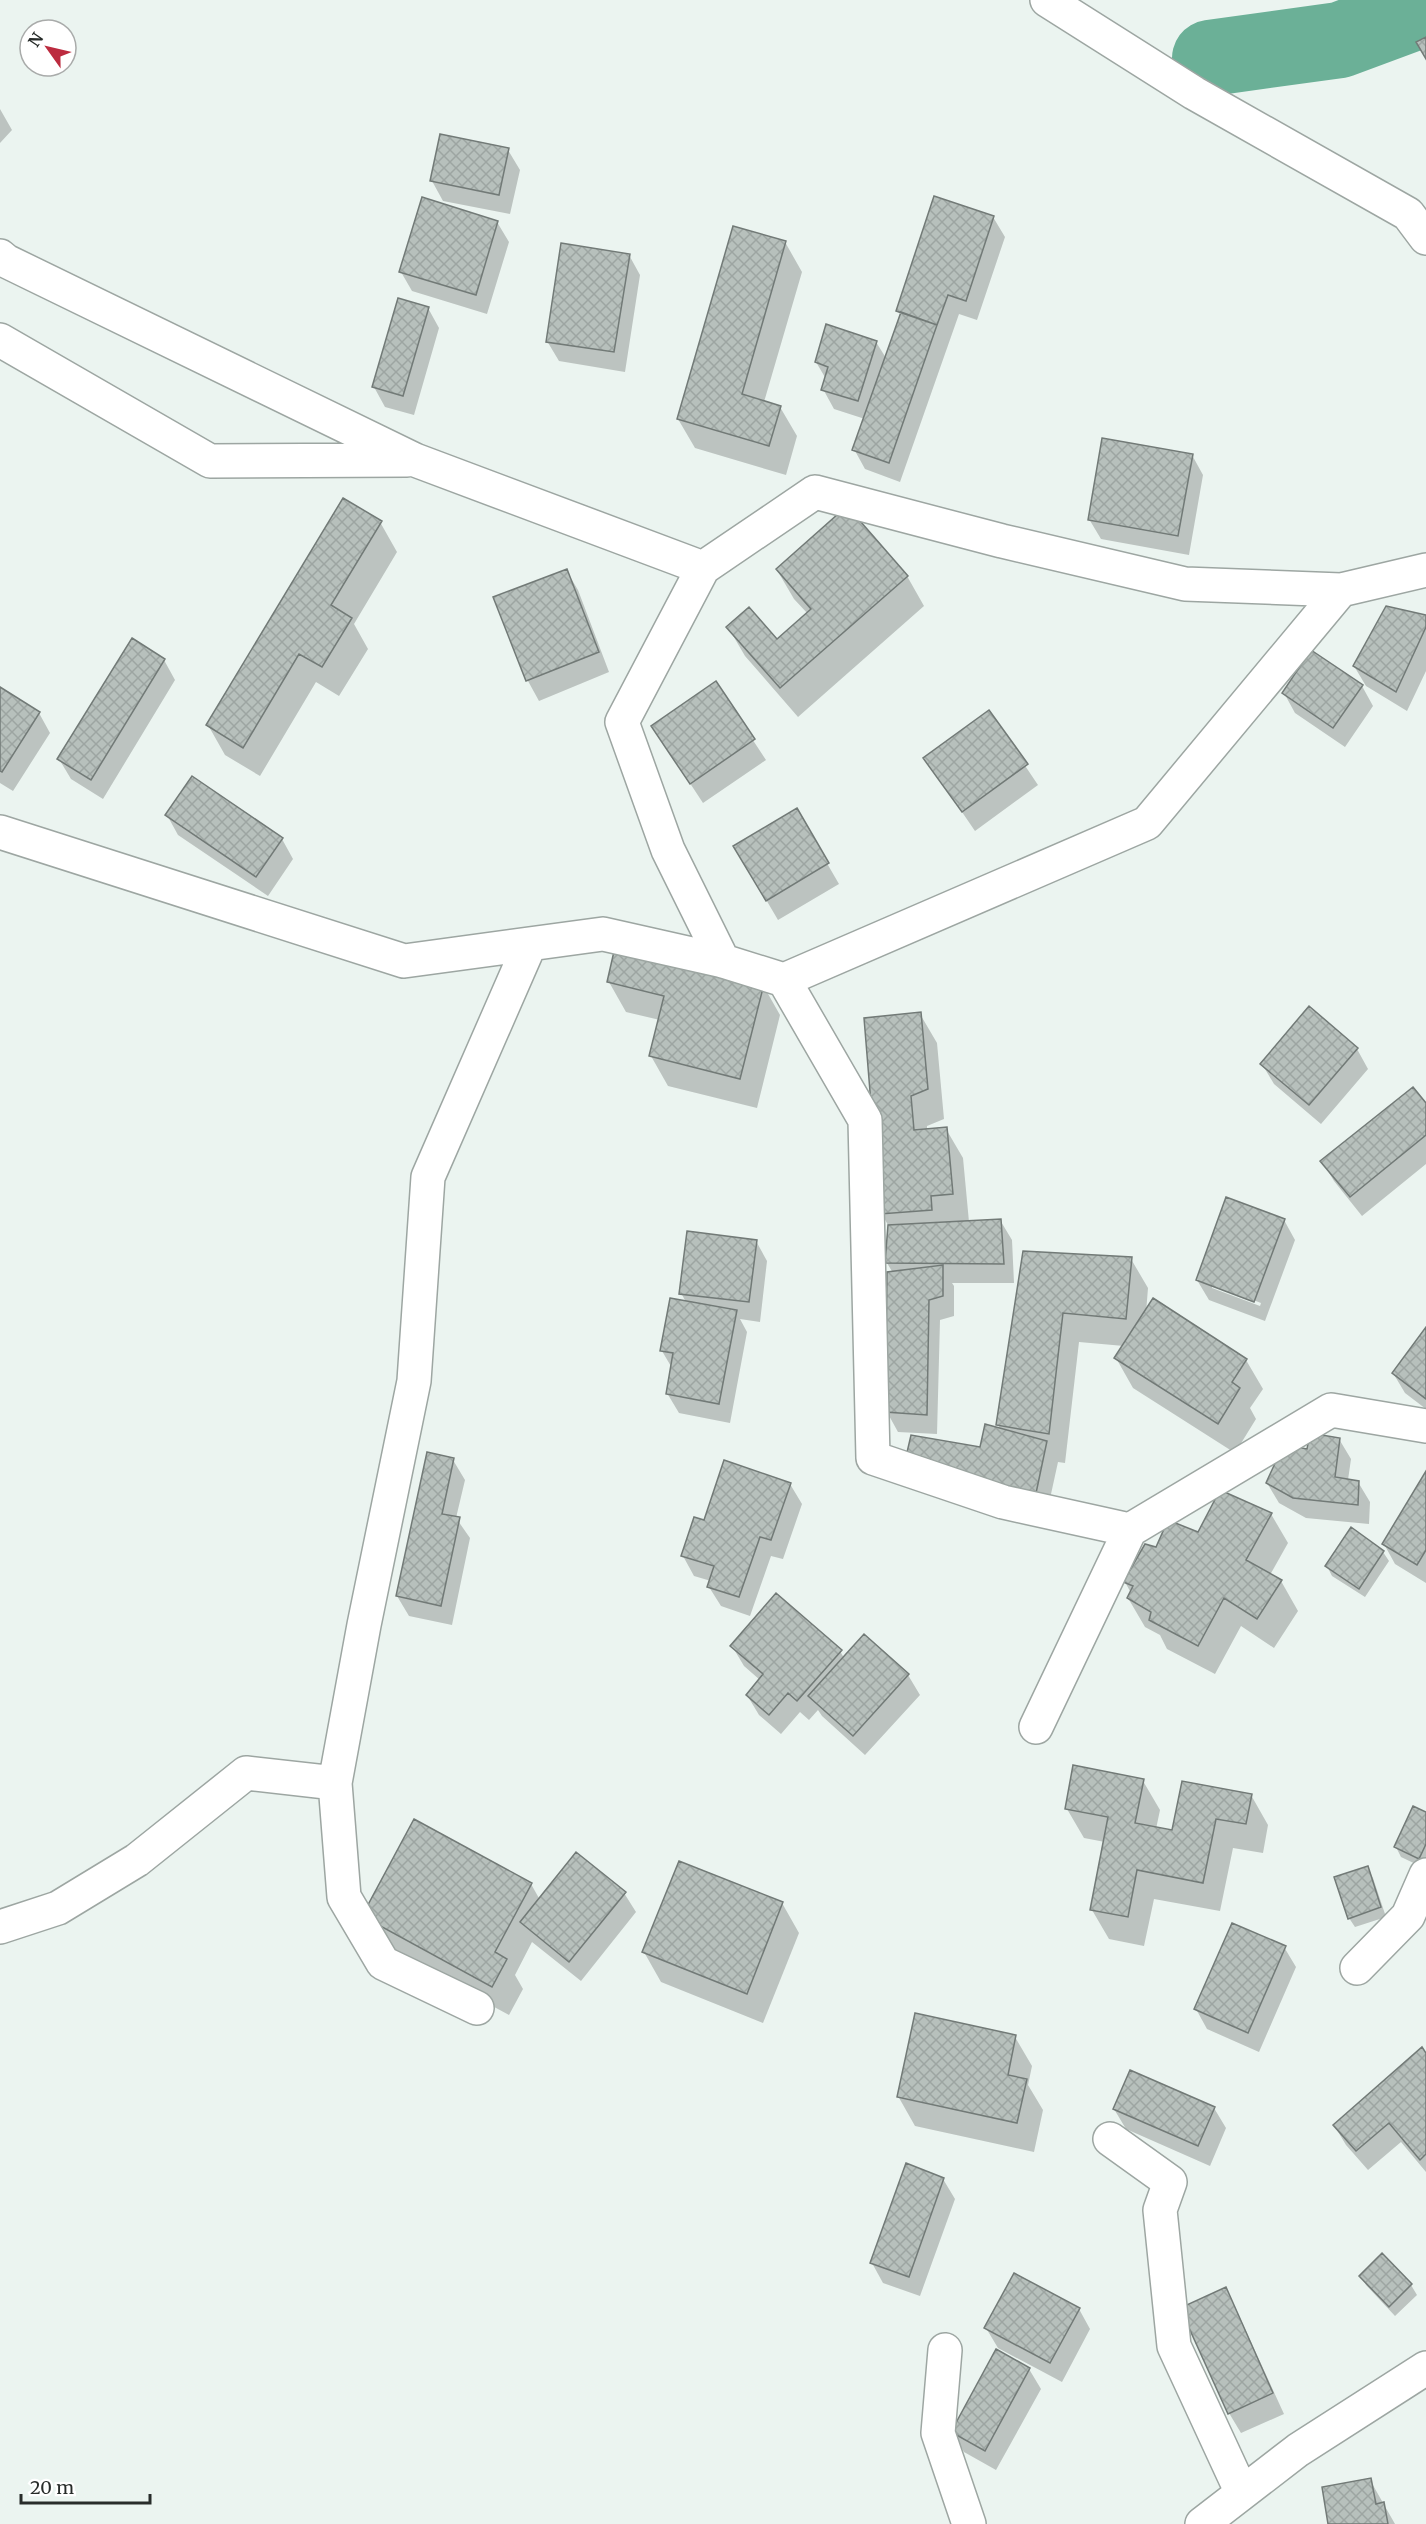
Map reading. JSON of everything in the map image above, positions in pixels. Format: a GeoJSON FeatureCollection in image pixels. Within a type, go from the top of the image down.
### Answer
{"type":"FeatureCollection","features":[{"type":"Feature","properties":{"kind":"street"},"geometry":{"type":"LineString","coordinates":[[1047,0],[1194,93],[1408,214],[1426,238]]}},
{"type":"Feature","properties":{"kind":"street"},"geometry":{"type":"LineString","coordinates":[[0,256],[6,261],[415,460],[703,568]]}},
{"type":"Feature","properties":{"kind":"street"},"geometry":{"type":"LineString","coordinates":[[0,339],[210,461],[415,460]]}},
{"type":"Feature","properties":{"kind":"street"},"geometry":{"type":"LineString","coordinates":[[723,961],[668,850],[622,722],[703,568],[815,492],[1002,541],[1185,584],[1341,590],[1426,570]]}},
{"type":"Feature","properties":{"kind":"street"},"geometry":{"type":"LineString","coordinates":[[0,832],[404,961],[603,934],[723,961],[784,980],[1147,824],[1341,590]]}},
{"type":"Feature","properties":{"kind":"street"},"geometry":{"type":"LineString","coordinates":[[477,2008],[383,1963],[344,1897],[335,1783],[414,1381],[428,1177],[530,944]]}},
{"type":"Feature","properties":{"kind":"street"},"geometry":{"type":"LineString","coordinates":[[784,980],[865,1120],[873,1458],[1003,1502],[1130,1530]]}},
{"type":"Feature","properties":{"kind":"street"},"geometry":{"type":"LineString","coordinates":[[1036,1728],[1130,1530],[1331,1410],[1426,1426]]}},
{"type":"Feature","properties":{"kind":"street"},"geometry":{"type":"LineString","coordinates":[[0,1927],[58,1908],[137,1860],[246,1773],[335,1783]]}},
{"type":"Feature","properties":{"kind":"street"},"geometry":{"type":"LineString","coordinates":[[1357,1968],[1408,1916],[1426,1875]]}},
{"type":"Feature","properties":{"kind":"street"},"geometry":{"type":"LineString","coordinates":[[1110,2139],[1170,2182],[1160,2210],[1174,2346],[1242,2493]]}},
{"type":"Feature","properties":{"kind":"street"},"geometry":{"type":"LineString","coordinates":[[945,2350],[938,2433],[969,2524]]}},
{"type":"Feature","properties":{"kind":"street"},"geometry":{"type":"LineString","coordinates":[[1202,2524],[1298,2450],[1426,2368]]}},
{"type":"Feature","properties":{"kind":"building"},"geometry":{"type":"Polygon","coordinates":[[[1426,37],[1426,59],[1416,42],[1426,37]]]}},
{"type":"Feature","properties":{"kind":"building"},"geometry":{"type":"Polygon","coordinates":[[[440,134],[509,148],[499,195],[430,181],[440,134]]]}},
{"type":"Feature","properties":{"kind":"building"},"geometry":{"type":"Polygon","coordinates":[[[934,196],[994,216],[966,301],[948,295],[937,325],[896,311],[934,196]]]}},
{"type":"Feature","properties":{"kind":"building"},"geometry":{"type":"Polygon","coordinates":[[[422,197],[498,221],[476,295],[399,272],[422,197]]]}},
{"type":"Feature","properties":{"kind":"building"},"geometry":{"type":"Polygon","coordinates":[[[733,226],[786,241],[742,394],[781,406],[769,446],[677,419],[733,226]]]}},
{"type":"Feature","properties":{"kind":"building"},"geometry":{"type":"Polygon","coordinates":[[[561,243],[630,254],[614,352],[546,342],[561,243]]]}},
{"type":"Feature","properties":{"kind":"building"},"geometry":{"type":"Polygon","coordinates":[[[398,298],[429,307],[403,396],[372,387],[398,298]]]}},
{"type":"Feature","properties":{"kind":"building"},"geometry":{"type":"Polygon","coordinates":[[[901,312],[937,325],[889,463],[852,450],[901,312]]]}},
{"type":"Feature","properties":{"kind":"building"},"geometry":{"type":"Polygon","coordinates":[[[826,324],[877,341],[858,401],[821,390],[828,367],[815,362],[826,324]]]}},
{"type":"Feature","properties":{"kind":"building"},"geometry":{"type":"Polygon","coordinates":[[[1102,438],[1193,454],[1178,536],[1088,520],[1102,438]]]}},
{"type":"Feature","properties":{"kind":"building"},"geometry":{"type":"Polygon","coordinates":[[[343,498],[382,521],[331,605],[352,618],[322,667],[299,654],[243,748],[206,725],[343,498]]]}},
{"type":"Feature","properties":{"kind":"building"},"geometry":{"type":"Polygon","coordinates":[[[847,506],[908,576],[780,688],[726,627],[749,607],[777,639],[811,609],[776,569],[847,506]]]}},
{"type":"Feature","properties":{"kind":"building"},"geometry":{"type":"Polygon","coordinates":[[[567,569],[599,652],[526,681],[493,597],[567,569]]]}},
{"type":"Feature","properties":{"kind":"building"},"geometry":{"type":"Polygon","coordinates":[[[1386,606],[1426,615],[1426,627],[1396,692],[1353,666],[1386,606]]]}},
{"type":"Feature","properties":{"kind":"building"},"geometry":{"type":"Polygon","coordinates":[[[132,638],[165,659],[91,780],[57,759],[132,638]]]}},
{"type":"Feature","properties":{"kind":"building"},"geometry":{"type":"Polygon","coordinates":[[[1311,650],[1363,685],[1333,728],[1282,693],[1311,650]]]}},
{"type":"Feature","properties":{"kind":"building"},"geometry":{"type":"Polygon","coordinates":[[[716,681],[755,739],[690,784],[651,726],[716,681]]]}},
{"type":"Feature","properties":{"kind":"building"},"geometry":{"type":"Polygon","coordinates":[[[0,687],[40,712],[2,772],[0,771],[0,687]]]}},
{"type":"Feature","properties":{"kind":"building"},"geometry":{"type":"Polygon","coordinates":[[[989,710],[1028,764],[962,812],[923,758],[989,710]]]}},
{"type":"Feature","properties":{"kind":"building"},"geometry":{"type":"Polygon","coordinates":[[[192,776],[283,838],[256,877],[165,815],[192,776]]]}},
{"type":"Feature","properties":{"kind":"building"},"geometry":{"type":"Polygon","coordinates":[[[797,808],[829,863],[766,901],[733,846],[797,808]]]}},
{"type":"Feature","properties":{"kind":"building"},"geometry":{"type":"Polygon","coordinates":[[[615,947],[764,984],[740,1079],[649,1056],[664,996],[607,982],[615,947]]]}},
{"type":"Feature","properties":{"kind":"building"},"geometry":{"type":"Polygon","coordinates":[[[1309,1006],[1358,1048],[1309,1105],[1260,1064],[1309,1006]]]}},
{"type":"Feature","properties":{"kind":"building"},"geometry":{"type":"Polygon","coordinates":[[[921,1012],[928,1089],[911,1096],[914,1130],[947,1127],[953,1194],[931,1196],[932,1210],[880,1214],[864,1018],[921,1012]]]}},
{"type":"Feature","properties":{"kind":"building"},"geometry":{"type":"Polygon","coordinates":[[[1413,1087],[1426,1103],[1426,1135],[1350,1197],[1320,1161],[1413,1087]]]}},
{"type":"Feature","properties":{"kind":"building"},"geometry":{"type":"Polygon","coordinates":[[[1226,1197],[1285,1219],[1254,1302],[1196,1280],[1226,1197]]]}},
{"type":"Feature","properties":{"kind":"building"},"geometry":{"type":"Polygon","coordinates":[[[1001,1219],[1004,1264],[885,1263],[888,1225],[1001,1219]]]}},
{"type":"Feature","properties":{"kind":"building"},"geometry":{"type":"Polygon","coordinates":[[[687,1231],[757,1240],[749,1302],[679,1294],[687,1231]]]}},
{"type":"Feature","properties":{"kind":"building"},"geometry":{"type":"Polygon","coordinates":[[[1023,1251],[1132,1257],[1126,1319],[1063,1313],[1049,1434],[996,1425],[1023,1251]]]}},
{"type":"Feature","properties":{"kind":"building"},"geometry":{"type":"Polygon","coordinates":[[[943,1265],[943,1296],[929,1300],[927,1415],[885,1412],[887,1272],[943,1265]]]}},
{"type":"Feature","properties":{"kind":"building"},"geometry":{"type":"Polygon","coordinates":[[[670,1298],[737,1310],[719,1404],[666,1394],[673,1353],[660,1351],[670,1298]]]}},
{"type":"Feature","properties":{"kind":"building"},"geometry":{"type":"Polygon","coordinates":[[[1153,1298],[1247,1359],[1232,1382],[1240,1388],[1218,1424],[1114,1358],[1153,1298]]]}},
{"type":"Feature","properties":{"kind":"building"},"geometry":{"type":"Polygon","coordinates":[[[1426,1327],[1426,1399],[1392,1373],[1426,1327]]]}},
{"type":"Feature","properties":{"kind":"building"},"geometry":{"type":"Polygon","coordinates":[[[985,1424],[1047,1441],[1035,1498],[905,1461],[911,1435],[980,1447],[985,1424]]]}},
{"type":"Feature","properties":{"kind":"building"},"geometry":{"type":"Polygon","coordinates":[[[1310,1433],[1340,1438],[1335,1477],[1359,1481],[1358,1505],[1293,1498],[1266,1483],[1281,1450],[1290,1446],[1307,1449],[1310,1433]]]}},
{"type":"Feature","properties":{"kind":"building"},"geometry":{"type":"Polygon","coordinates":[[[427,1452],[454,1458],[442,1514],[460,1517],[441,1606],[396,1596],[427,1452]]]}},
{"type":"Feature","properties":{"kind":"building"},"geometry":{"type":"Polygon","coordinates":[[[724,1460],[791,1483],[771,1540],[760,1537],[739,1597],[707,1587],[714,1566],[681,1556],[694,1517],[704,1520],[724,1460]]]}},
{"type":"Feature","properties":{"kind":"building"},"geometry":{"type":"Polygon","coordinates":[[[1426,1471],[1426,1550],[1417,1565],[1382,1544],[1426,1471]]]}},
{"type":"Feature","properties":{"kind":"building"},"geometry":{"type":"Polygon","coordinates":[[[1220,1490],[1272,1513],[1246,1560],[1282,1580],[1257,1619],[1224,1598],[1198,1646],[1149,1620],[1151,1612],[1127,1598],[1133,1586],[1123,1582],[1145,1544],[1156,1547],[1168,1520],[1198,1532],[1220,1490]]]}},
{"type":"Feature","properties":{"kind":"building"},"geometry":{"type":"Polygon","coordinates":[[[1351,1527],[1384,1551],[1359,1589],[1325,1566],[1351,1527]]]}},
{"type":"Feature","properties":{"kind":"building"},"geometry":{"type":"Polygon","coordinates":[[[776,1593],[842,1650],[797,1701],[788,1693],[769,1715],[746,1695],[763,1674],[730,1646],[776,1593]]]}},
{"type":"Feature","properties":{"kind":"building"},"geometry":{"type":"Polygon","coordinates":[[[864,1634],[909,1674],[853,1736],[808,1696],[864,1634]]]}},
{"type":"Feature","properties":{"kind":"building"},"geometry":{"type":"Polygon","coordinates":[[[1073,1765],[1144,1779],[1135,1823],[1172,1830],[1182,1781],[1252,1794],[1246,1824],[1216,1819],[1203,1883],[1137,1870],[1128,1917],[1090,1910],[1108,1817],[1065,1809],[1073,1765]]]}},
{"type":"Feature","properties":{"kind":"building"},"geometry":{"type":"Polygon","coordinates":[[[1413,1806],[1426,1812],[1426,1844],[1419,1859],[1394,1847],[1413,1806]]]}},
{"type":"Feature","properties":{"kind":"building"},"geometry":{"type":"Polygon","coordinates":[[[414,1819],[532,1883],[495,1952],[507,1959],[492,1987],[362,1916],[414,1819]]]}},
{"type":"Feature","properties":{"kind":"building"},"geometry":{"type":"Polygon","coordinates":[[[576,1852],[626,1892],[569,1962],[520,1922],[576,1852]]]}},
{"type":"Feature","properties":{"kind":"building"},"geometry":{"type":"Polygon","coordinates":[[[679,1861],[783,1902],[747,1994],[642,1952],[679,1861]]]}},
{"type":"Feature","properties":{"kind":"building"},"geometry":{"type":"Polygon","coordinates":[[[1368,1866],[1381,1907],[1348,1919],[1334,1877],[1368,1866]]]}},
{"type":"Feature","properties":{"kind":"building"},"geometry":{"type":"Polygon","coordinates":[[[1232,1923],[1286,1946],[1248,2033],[1194,2009],[1232,1923]]]}},
{"type":"Feature","properties":{"kind":"building"},"geometry":{"type":"Polygon","coordinates":[[[915,2013],[1016,2035],[1008,2075],[1027,2079],[1017,2123],[897,2097],[915,2013]]]}},
{"type":"Feature","properties":{"kind":"building"},"geometry":{"type":"Polygon","coordinates":[[[1422,2047],[1426,2053],[1426,2154],[1420,2160],[1389,2123],[1356,2151],[1333,2125],[1422,2047]]]}},
{"type":"Feature","properties":{"kind":"building"},"geometry":{"type":"Polygon","coordinates":[[[1130,2070],[1215,2107],[1198,2146],[1113,2109],[1130,2070]]]}},
{"type":"Feature","properties":{"kind":"building"},"geometry":{"type":"Polygon","coordinates":[[[906,2163],[944,2178],[909,2277],[870,2263],[906,2163]]]}},
{"type":"Feature","properties":{"kind":"building"},"geometry":{"type":"Polygon","coordinates":[[[1382,2253],[1412,2284],[1389,2307],[1359,2276],[1382,2253]]]}},
{"type":"Feature","properties":{"kind":"building"},"geometry":{"type":"Polygon","coordinates":[[[1014,2273],[1080,2308],[1050,2363],[984,2328],[1014,2273]]]}},
{"type":"Feature","properties":{"kind":"building"},"geometry":{"type":"Polygon","coordinates":[[[1226,2287],[1273,2393],[1228,2414],[1180,2308],[1226,2287]]]}},
{"type":"Feature","properties":{"kind":"building"},"geometry":{"type":"Polygon","coordinates":[[[996,2349],[1030,2368],[985,2451],[951,2432],[996,2349]]]}},
{"type":"Feature","properties":{"kind":"building"},"geometry":{"type":"Polygon","coordinates":[[[1371,2478],[1376,2504],[1384,2502],[1388,2524],[1328,2524],[1322,2487],[1371,2478]]]}},
{"type":"Feature","properties":{"kind":"waterway"},"geometry":{"type":"LineString","coordinates":[[1210,58],[1340,40],[1426,8]]}}]}
